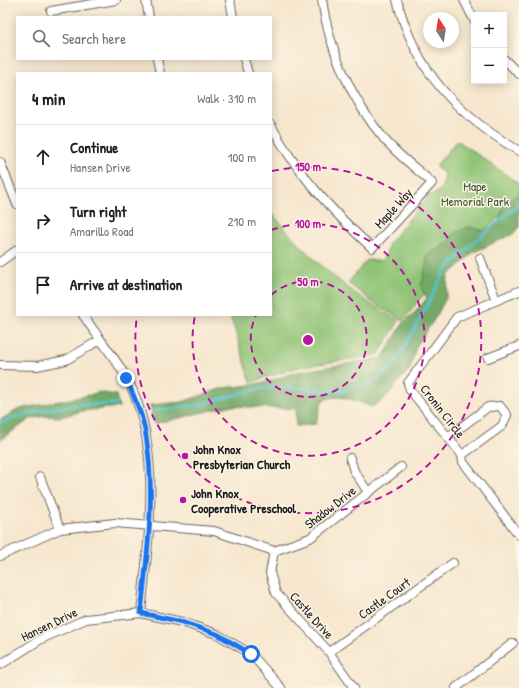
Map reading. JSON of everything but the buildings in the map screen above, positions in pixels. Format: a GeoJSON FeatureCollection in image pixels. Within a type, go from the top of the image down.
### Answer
{"type":"FeatureCollection","features":[{"type":"Feature","properties":{"kind":"street"},"geometry":{"type":"LineString","coordinates":[[51,11],[116,0]]}},
{"type":"Feature","properties":{"kind":"street"},"geometry":{"type":"LineString","coordinates":[[146,0],[150,16]]}},
{"type":"Feature","properties":{"kind":"street"},"geometry":{"type":"LineString","coordinates":[[230,0],[233,16]]}},
{"type":"Feature","properties":{"kind":"street","name":"Maple Way"},"geometry":{"type":"LineString","coordinates":[[272,127],[295,165],[336,215],[372,248],[432,183],[385,140],[363,111],[343,74],[325,20],[322,0]]}},
{"type":"Feature","properties":{"kind":"street"},"geometry":{"type":"LineString","coordinates":[[398,0],[411,42],[430,75],[462,112],[496,137],[519,151]]}},
{"type":"Feature","properties":{"kind":"street"},"geometry":{"type":"LineString","coordinates":[[464,0],[471,14]]}},
{"type":"Feature","properties":{"kind":"street"},"geometry":{"type":"LineString","coordinates":[[158,60],[160,72]]}},
{"type":"Feature","properties":{"kind":"street"},"geometry":{"type":"LineString","coordinates":[[244,60],[248,72]]}},
{"type":"Feature","properties":{"kind":"street"},"geometry":{"type":"LineString","coordinates":[[507,62],[519,74]]}},
{"type":"Feature","properties":{"kind":"street"},"geometry":{"type":"LineString","coordinates":[[0,162],[16,202]]}},
{"type":"Feature","properties":{"kind":"street"},"geometry":{"type":"LineString","coordinates":[[0,262],[16,251]]}},
{"type":"Feature","properties":{"kind":"street"},"geometry":{"type":"LineString","coordinates":[[480,258],[496,300]]}},
{"type":"Feature","properties":{"kind":"street","name":"Cronin Circle"},"geometry":{"type":"LineString","coordinates":[[519,291],[457,317],[408,383],[410,390],[462,455],[463,462],[519,535]]}},
{"type":"Feature","properties":{"kind":"street"},"geometry":{"type":"LineString","coordinates":[[84,316],[126,378],[139,407],[146,434],[149,459],[150,525],[141,613]]}},
{"type":"Feature","properties":{"kind":"street"},"geometry":{"type":"LineString","coordinates":[[0,365],[37,366],[66,360],[100,340]]}},
{"type":"Feature","properties":{"kind":"street"},"geometry":{"type":"LineString","coordinates":[[488,358],[519,346]]}},
{"type":"Feature","properties":{"kind":"street"},"geometry":{"type":"LineString","coordinates":[[448,437],[488,407],[500,406],[507,415],[502,426],[462,455]]}},
{"type":"Feature","properties":{"kind":"street"},"geometry":{"type":"LineString","coordinates":[[350,458],[354,471],[368,492]]}},
{"type":"Feature","properties":{"kind":"street","name":"Shadow Drive"},"geometry":{"type":"LineString","coordinates":[[274,551],[310,538],[401,467]]}},
{"type":"Feature","properties":{"kind":"street"},"geometry":{"type":"LineString","coordinates":[[40,477],[60,530]]}},
{"type":"Feature","properties":{"kind":"street"},"geometry":{"type":"LineString","coordinates":[[0,556],[60,530],[115,523],[214,531],[274,551]]}},
{"type":"Feature","properties":{"kind":"street","name":"Castle Drive"},"geometry":{"type":"LineString","coordinates":[[274,551],[270,573],[276,593],[329,652],[354,688]]}},
{"type":"Feature","properties":{"kind":"street","name":"Castle Court"},"geometry":{"type":"LineString","coordinates":[[329,652],[453,563]]}},
{"type":"Feature","properties":{"kind":"street","name":"Hansen Drive"},"geometry":{"type":"LineString","coordinates":[[0,664],[41,639],[86,619],[141,613],[182,622],[217,634],[251,654],[281,688]]}},
{"type":"Feature","properties":{"kind":"street"},"geometry":{"type":"LineString","coordinates":[[456,688],[513,643]]}},
{"type":"Feature","properties":{"kind":"green space","name":"Mape Memorial Park"},"geometry":{"type":"Polygon","coordinates":[[[457,140],[519,184],[519,199],[458,257],[430,287],[403,321],[375,304],[348,283],[367,260],[380,261],[386,255],[389,243],[429,195],[436,193],[441,189],[445,175],[436,166],[457,140]]]}},
{"type":"Feature","properties":{"kind":"green space"},"geometry":{"type":"Polygon","coordinates":[[[519,194],[519,227],[513,234],[474,252],[448,276],[446,298],[437,315],[416,347],[410,369],[384,399],[372,407],[347,398],[328,398],[322,401],[316,424],[296,426],[296,409],[229,406],[154,424],[150,405],[182,402],[223,388],[250,385],[273,380],[297,372],[382,358],[404,322],[427,298],[421,288],[428,255],[447,243],[454,233],[469,227],[485,231],[499,220],[505,204],[519,194]]]}},
{"type":"Feature","properties":{"kind":"green space"},"geometry":{"type":"Polygon","coordinates":[[[272,213],[299,244],[330,273],[363,298],[399,321],[378,355],[299,367],[251,382],[230,316],[272,316],[272,213]]]}},
{"type":"Feature","properties":{"kind":"green space"},"geometry":{"type":"Polygon","coordinates":[[[98,392],[116,395],[119,407],[82,411],[61,417],[45,416],[30,419],[0,440],[0,420],[19,409],[90,395],[98,392]]]}},
{"type":"Feature","properties":{"kind":"waterway"},"geometry":{"type":"LineString","coordinates":[[153,411],[197,405],[258,389],[285,387],[344,391],[366,384],[383,375],[395,361],[408,341],[446,269],[481,236],[519,205]]}},
{"type":"Feature","properties":{"kind":"waterway"},"geometry":{"type":"LineString","coordinates":[[0,423],[43,410],[87,404],[117,404]]}},
{"type":"Feature","properties":{"kind":"place","name":"John Knox Presbyterian Church"},"geometry":{"type":"Point","coordinates":[185,456]}},
{"type":"Feature","properties":{"kind":"place","name":"John Knox Cooperative Preschool"},"geometry":{"type":"Point","coordinates":[183,500]}},
{"type":"Feature","properties":{"kind":"route"},"geometry":{"type":"LineString","coordinates":[[126,378],[139,407],[146,434],[149,459],[150,525],[141,613],[182,622],[217,634],[251,654]]}}]}
